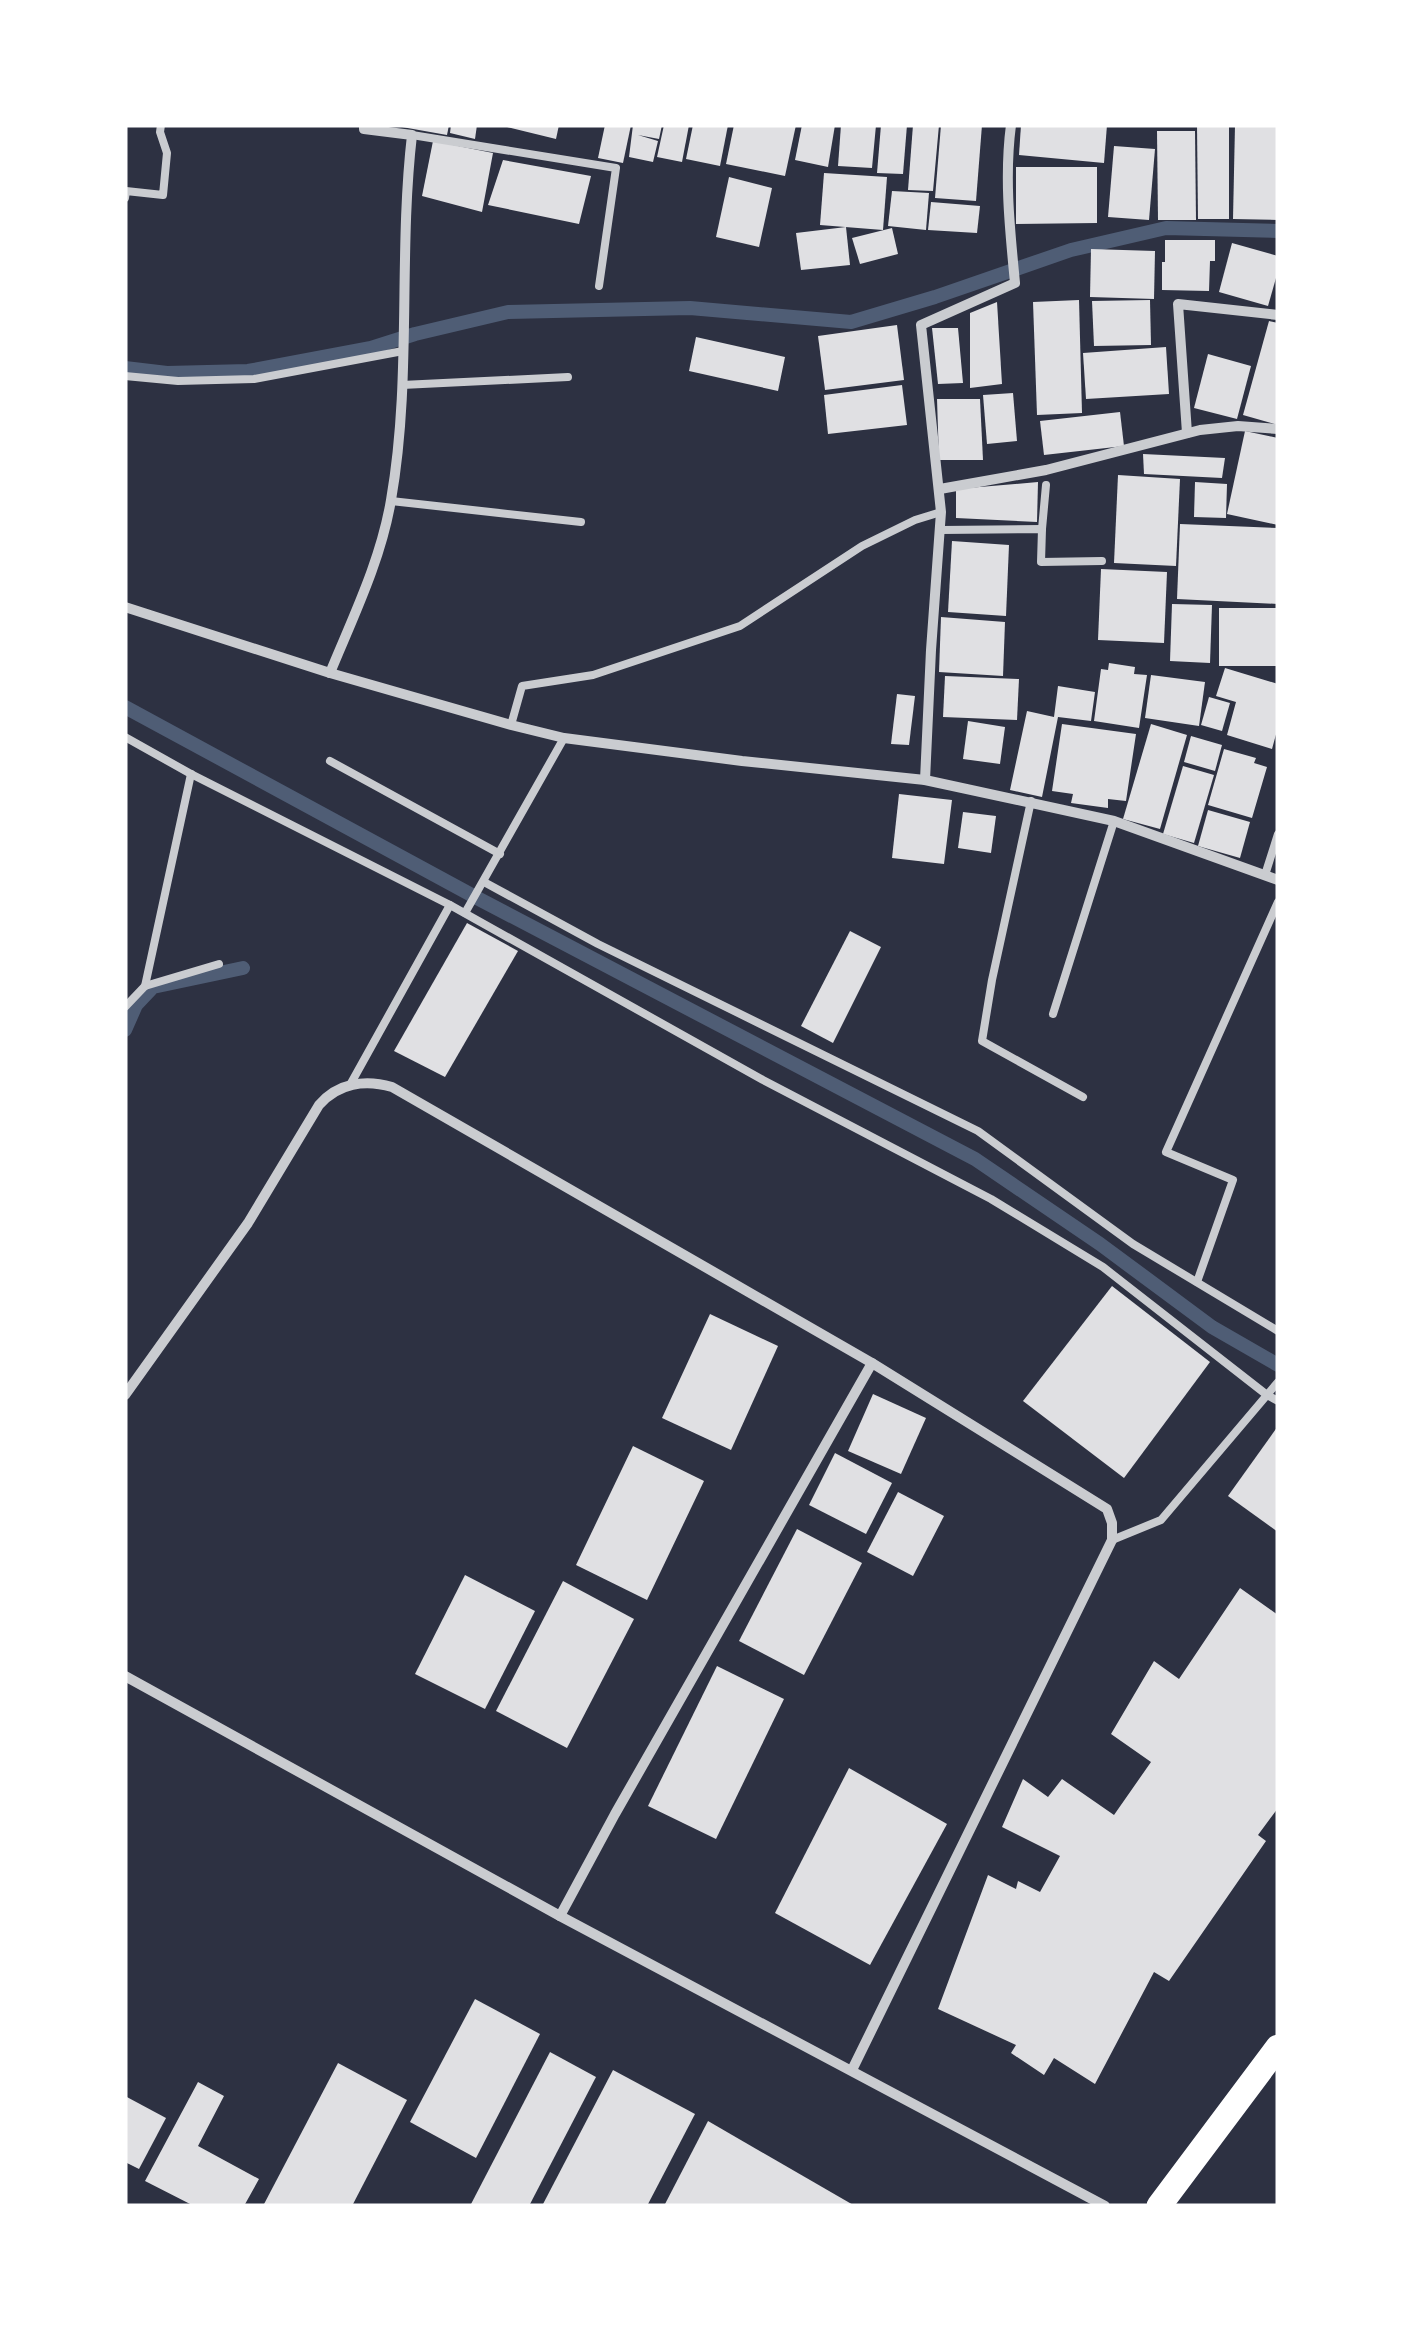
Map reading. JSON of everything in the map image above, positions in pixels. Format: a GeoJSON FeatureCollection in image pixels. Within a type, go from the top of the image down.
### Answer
{"type":"FeatureCollection","features":[{"type":"Feature","properties":{"kind":"main road"},"geometry":{"type":"LineString","coordinates":[[1160,2206],[1278,2047]]}},
{"type":"Feature","properties":{"kind":"street"},"geometry":{"type":"LineString","coordinates":[[330,673],[370,574],[391,501],[402,417],[407,182],[412,135],[364,129],[364,125]]}},
{"type":"Feature","properties":{"kind":"street"},"geometry":{"type":"LineString","coordinates":[[925,780],[941,512],[921,324],[1015,283],[1008,207],[1011,125]]}},
{"type":"Feature","properties":{"kind":"street"},"geometry":{"type":"LineString","coordinates":[[1187,433],[1178,304],[1278,314]]}},
{"type":"Feature","properties":{"kind":"street"},"geometry":{"type":"LineString","coordinates":[[940,490],[1046,470],[1187,433],[1238,426],[1278,430]]}},
{"type":"Feature","properties":{"kind":"street"},"geometry":{"type":"LineString","coordinates":[[125,607],[330,673],[564,738],[925,780],[1114,821],[1278,880]]}},
{"type":"Feature","properties":{"kind":"street"},"geometry":{"type":"LineString","coordinates":[[125,1395],[248,1223],[320,1105],[330,1093],[368,1082],[392,1087],[872,1363],[1107,1509],[1112,1540],[852,2070]]}},
{"type":"Feature","properties":{"kind":"street"},"geometry":{"type":"LineString","coordinates":[[560,1916],[872,1363]]}},
{"type":"Feature","properties":{"kind":"street"},"geometry":{"type":"LineString","coordinates":[[125,1676],[560,1916],[1105,2206]]}},
{"type":"Feature","properties":{"kind":"lane"},"geometry":{"type":"LineString","coordinates":[[125,198],[126,192],[163,195],[167,153],[161,125]]}},
{"type":"Feature","properties":{"kind":"lane"},"geometry":{"type":"LineString","coordinates":[[412,135],[616,168],[599,286]]}},
{"type":"Feature","properties":{"kind":"lane"},"geometry":{"type":"LineString","coordinates":[[125,376],[254,379],[403,349]]}},
{"type":"Feature","properties":{"kind":"lane"},"geometry":{"type":"LineString","coordinates":[[402,385],[568,378]]}},
{"type":"Feature","properties":{"kind":"lane"},"geometry":{"type":"LineString","coordinates":[[1046,485],[1040,562],[1102,561]]}},
{"type":"Feature","properties":{"kind":"lane"},"geometry":{"type":"LineString","coordinates":[[391,501],[581,522]]}},
{"type":"Feature","properties":{"kind":"lane"},"geometry":{"type":"LineString","coordinates":[[512,725],[522,686],[593,676],[740,626],[862,546],[941,512]]}},
{"type":"Feature","properties":{"kind":"lane"},"geometry":{"type":"LineString","coordinates":[[941,530],[1042,529]]}},
{"type":"Feature","properties":{"kind":"lane"},"geometry":{"type":"LineString","coordinates":[[125,738],[450,905],[763,1080],[1007,1209],[1103,1268],[1278,1401]]}},
{"type":"Feature","properties":{"kind":"lane"},"geometry":{"type":"LineString","coordinates":[[465,914],[564,738]]}},
{"type":"Feature","properties":{"kind":"lane"},"geometry":{"type":"LineString","coordinates":[[330,761],[500,854]]}},
{"type":"Feature","properties":{"kind":"lane"},"geometry":{"type":"LineString","coordinates":[[146,986],[191,774]]}},
{"type":"Feature","properties":{"kind":"lane"},"geometry":{"type":"LineString","coordinates":[[1031,802],[982,1041],[1083,1097]]}},
{"type":"Feature","properties":{"kind":"lane"},"geometry":{"type":"LineString","coordinates":[[1053,1014],[1114,821]]}},
{"type":"Feature","properties":{"kind":"lane"},"geometry":{"type":"LineString","coordinates":[[1265,875],[1278,834]]}},
{"type":"Feature","properties":{"kind":"lane"},"geometry":{"type":"LineString","coordinates":[[484,882],[598,944],[978,1131],[1134,1244],[1278,1331]]}},
{"type":"Feature","properties":{"kind":"lane"},"geometry":{"type":"LineString","coordinates":[[1197,1282],[1232,1180],[1166,1152],[1278,902]]}},
{"type":"Feature","properties":{"kind":"lane"},"geometry":{"type":"LineString","coordinates":[[350,1086],[450,905]]}},
{"type":"Feature","properties":{"kind":"lane"},"geometry":{"type":"LineString","coordinates":[[125,1007],[146,986],[219,964]]}},
{"type":"Feature","properties":{"kind":"lane"},"geometry":{"type":"LineString","coordinates":[[1112,1540],[1161,1520],[1278,1382]]}},
{"type":"Feature","properties":{"kind":"building"},"geometry":{"type":"Polygon","coordinates":[[[403,125],[449,125],[447,135],[403,125]]]}},
{"type":"Feature","properties":{"kind":"building"},"geometry":{"type":"Polygon","coordinates":[[[451,125],[477,125],[475,139],[450,133],[451,125]]]}},
{"type":"Feature","properties":{"kind":"building"},"geometry":{"type":"Polygon","coordinates":[[[499,125],[559,125],[556,139],[499,125]]]}},
{"type":"Feature","properties":{"kind":"building"},"geometry":{"type":"Polygon","coordinates":[[[605,125],[631,125],[623,163],[598,158],[605,125]]]}},
{"type":"Feature","properties":{"kind":"building"},"geometry":{"type":"Polygon","coordinates":[[[633,125],[662,125],[659,139],[638,135],[658,141],[653,162],[629,157],[633,125]]]}},
{"type":"Feature","properties":{"kind":"building"},"geometry":{"type":"Polygon","coordinates":[[[664,125],[689,125],[682,162],[657,157],[664,125]]]}},
{"type":"Feature","properties":{"kind":"building"},"geometry":{"type":"Polygon","coordinates":[[[693,125],[728,125],[720,166],[686,159],[693,125]]]}},
{"type":"Feature","properties":{"kind":"building"},"geometry":{"type":"Polygon","coordinates":[[[734,125],[796,125],[785,176],[726,164],[734,125]]]}},
{"type":"Feature","properties":{"kind":"building"},"geometry":{"type":"Polygon","coordinates":[[[802,125],[835,125],[828,167],[795,160],[802,125]]]}},
{"type":"Feature","properties":{"kind":"building"},"geometry":{"type":"Polygon","coordinates":[[[841,125],[876,125],[872,168],[838,166],[841,125]]]}},
{"type":"Feature","properties":{"kind":"building"},"geometry":{"type":"Polygon","coordinates":[[[881,125],[907,125],[903,174],[877,173],[881,125]]]}},
{"type":"Feature","properties":{"kind":"building"},"geometry":{"type":"Polygon","coordinates":[[[913,125],[939,125],[933,191],[908,190],[913,125]]]}},
{"type":"Feature","properties":{"kind":"building"},"geometry":{"type":"Polygon","coordinates":[[[941,125],[982,125],[976,201],[935,198],[941,125]]]}},
{"type":"Feature","properties":{"kind":"building"},"geometry":{"type":"Polygon","coordinates":[[[1021,125],[1107,125],[1104,163],[1019,155],[1021,125]]]}},
{"type":"Feature","properties":{"kind":"building"},"geometry":{"type":"Polygon","coordinates":[[[1197,125],[1229,125],[1229,219],[1198,219],[1197,125]]]}},
{"type":"Feature","properties":{"kind":"building"},"geometry":{"type":"Polygon","coordinates":[[[1235,125],[1278,125],[1278,220],[1233,219],[1235,125]]]}},
{"type":"Feature","properties":{"kind":"building"},"geometry":{"type":"Polygon","coordinates":[[[1157,131],[1195,131],[1196,220],[1158,220],[1157,131]]]}},
{"type":"Feature","properties":{"kind":"building"},"geometry":{"type":"Polygon","coordinates":[[[433,141],[493,153],[482,212],[422,196],[433,141]]]}},
{"type":"Feature","properties":{"kind":"building"},"geometry":{"type":"Polygon","coordinates":[[[1114,146],[1155,149],[1149,220],[1108,217],[1114,146]]]}},
{"type":"Feature","properties":{"kind":"building"},"geometry":{"type":"Polygon","coordinates":[[[503,160],[591,176],[579,224],[488,205],[503,160]]]}},
{"type":"Feature","properties":{"kind":"building"},"geometry":{"type":"Polygon","coordinates":[[[1016,167],[1097,167],[1097,223],[1016,224],[1016,167]]]}},
{"type":"Feature","properties":{"kind":"building"},"geometry":{"type":"Polygon","coordinates":[[[824,173],[887,177],[883,230],[820,225],[824,173]]]}},
{"type":"Feature","properties":{"kind":"building"},"geometry":{"type":"Polygon","coordinates":[[[729,177],[772,188],[759,247],[716,237],[729,177]]]}},
{"type":"Feature","properties":{"kind":"building"},"geometry":{"type":"Polygon","coordinates":[[[892,191],[929,193],[926,230],[888,226],[892,191]]]}},
{"type":"Feature","properties":{"kind":"building"},"geometry":{"type":"Polygon","coordinates":[[[931,202],[980,206],[977,233],[928,230],[931,202]]]}},
{"type":"Feature","properties":{"kind":"building"},"geometry":{"type":"Polygon","coordinates":[[[846,227],[850,265],[801,270],[796,233],[846,227]]]}},
{"type":"Feature","properties":{"kind":"building"},"geometry":{"type":"Polygon","coordinates":[[[892,228],[898,254],[860,264],[852,238],[892,228]]]}},
{"type":"Feature","properties":{"kind":"building"},"geometry":{"type":"Polygon","coordinates":[[[1165,240],[1215,240],[1209,291],[1162,290],[1165,240]]]}},
{"type":"Feature","properties":{"kind":"building"},"geometry":{"type":"Polygon","coordinates":[[[1232,243],[1278,256],[1268,306],[1219,292],[1232,243]]]}},
{"type":"Feature","properties":{"kind":"building"},"geometry":{"type":"Polygon","coordinates":[[[1091,249],[1155,251],[1154,299],[1090,297],[1091,249]]]}},
{"type":"Feature","properties":{"kind":"building"},"geometry":{"type":"Polygon","coordinates":[[[1079,300],[1082,413],[1037,415],[1033,302],[1079,300]]]}},
{"type":"Feature","properties":{"kind":"building"},"geometry":{"type":"Polygon","coordinates":[[[1150,300],[1151,345],[1094,346],[1092,301],[1150,300]]]}},
{"type":"Feature","properties":{"kind":"building"},"geometry":{"type":"Polygon","coordinates":[[[997,302],[1002,384],[970,388],[970,313],[997,302]]]}},
{"type":"Feature","properties":{"kind":"building"},"geometry":{"type":"Polygon","coordinates":[[[1269,321],[1278,323],[1278,425],[1243,415],[1269,321]]]}},
{"type":"Feature","properties":{"kind":"building"},"geometry":{"type":"Polygon","coordinates":[[[897,325],[904,380],[825,390],[818,336],[897,325]]]}},
{"type":"Feature","properties":{"kind":"building"},"geometry":{"type":"Polygon","coordinates":[[[932,328],[958,328],[963,383],[938,384],[932,328]]]}},
{"type":"Feature","properties":{"kind":"building"},"geometry":{"type":"Polygon","coordinates":[[[696,337],[785,357],[778,391],[689,371],[696,337]]]}},
{"type":"Feature","properties":{"kind":"building"},"geometry":{"type":"Polygon","coordinates":[[[1166,347],[1169,394],[1086,399],[1083,353],[1166,347]]]}},
{"type":"Feature","properties":{"kind":"building"},"geometry":{"type":"Polygon","coordinates":[[[1208,354],[1251,366],[1237,419],[1194,408],[1208,354]]]}},
{"type":"Feature","properties":{"kind":"building"},"geometry":{"type":"Polygon","coordinates":[[[902,385],[907,425],[828,434],[824,395],[902,385]]]}},
{"type":"Feature","properties":{"kind":"building"},"geometry":{"type":"Polygon","coordinates":[[[1013,393],[1017,441],[987,444],[983,395],[1013,393]]]}},
{"type":"Feature","properties":{"kind":"building"},"geometry":{"type":"Polygon","coordinates":[[[937,399],[980,399],[983,460],[939,460],[937,399]]]}},
{"type":"Feature","properties":{"kind":"building"},"geometry":{"type":"Polygon","coordinates":[[[1120,412],[1124,446],[1044,455],[1040,421],[1120,412]]]}},
{"type":"Feature","properties":{"kind":"building"},"geometry":{"type":"Polygon","coordinates":[[[1245,431],[1278,438],[1278,525],[1227,514],[1245,431]]]}},
{"type":"Feature","properties":{"kind":"building"},"geometry":{"type":"Polygon","coordinates":[[[1143,454],[1225,458],[1222,478],[1144,474],[1143,454]]]}},
{"type":"Feature","properties":{"kind":"building"},"geometry":{"type":"Polygon","coordinates":[[[1118,475],[1180,479],[1176,566],[1114,563],[1118,475]]]}},
{"type":"Feature","properties":{"kind":"building"},"geometry":{"type":"Polygon","coordinates":[[[1038,482],[1037,522],[956,518],[956,489],[1038,482]]]}},
{"type":"Feature","properties":{"kind":"building"},"geometry":{"type":"Polygon","coordinates":[[[1195,482],[1227,484],[1226,518],[1194,517],[1195,482]]]}},
{"type":"Feature","properties":{"kind":"building"},"geometry":{"type":"Polygon","coordinates":[[[1180,524],[1278,528],[1278,604],[1177,599],[1180,524]]]}},
{"type":"Feature","properties":{"kind":"building"},"geometry":{"type":"Polygon","coordinates":[[[952,541],[1009,545],[1006,616],[948,612],[952,541]]]}},
{"type":"Feature","properties":{"kind":"building"},"geometry":{"type":"Polygon","coordinates":[[[1101,569],[1167,572],[1164,643],[1098,640],[1101,569]]]}},
{"type":"Feature","properties":{"kind":"building"},"geometry":{"type":"Polygon","coordinates":[[[1172,604],[1212,605],[1210,663],[1170,661],[1172,604]]]}},
{"type":"Feature","properties":{"kind":"building"},"geometry":{"type":"Polygon","coordinates":[[[1219,608],[1278,608],[1278,666],[1219,666],[1219,608]]]}},
{"type":"Feature","properties":{"kind":"building"},"geometry":{"type":"Polygon","coordinates":[[[941,617],[1005,622],[1003,676],[939,672],[941,617]]]}},
{"type":"Feature","properties":{"kind":"building"},"geometry":{"type":"Polygon","coordinates":[[[1109,663],[1135,667],[1134,674],[1147,675],[1139,728],[1094,721],[1101,669],[1108,670],[1109,663]]]}},
{"type":"Feature","properties":{"kind":"building"},"geometry":{"type":"Polygon","coordinates":[[[1225,668],[1278,684],[1278,727],[1272,749],[1227,735],[1236,702],[1216,696],[1225,668]]]}},
{"type":"Feature","properties":{"kind":"building"},"geometry":{"type":"Polygon","coordinates":[[[1151,675],[1205,682],[1199,726],[1145,718],[1151,675]]]}},
{"type":"Feature","properties":{"kind":"building"},"geometry":{"type":"Polygon","coordinates":[[[945,676],[1019,679],[1017,720],[943,717],[945,676]]]}},
{"type":"Feature","properties":{"kind":"building"},"geometry":{"type":"Polygon","coordinates":[[[1058,686],[1095,692],[1091,721],[1058,717],[1042,797],[1010,790],[1027,711],[1054,717],[1058,686]]]}},
{"type":"Feature","properties":{"kind":"building"},"geometry":{"type":"Polygon","coordinates":[[[897,694],[915,696],[909,745],[891,744],[897,694]]]}},
{"type":"Feature","properties":{"kind":"building"},"geometry":{"type":"Polygon","coordinates":[[[1209,697],[1230,703],[1222,731],[1201,725],[1209,697]]]}},
{"type":"Feature","properties":{"kind":"building"},"geometry":{"type":"Polygon","coordinates":[[[968,721],[1005,727],[1000,764],[963,759],[968,721]]]}},
{"type":"Feature","properties":{"kind":"building"},"geometry":{"type":"Polygon","coordinates":[[[1062,724],[1136,734],[1126,801],[1108,799],[1108,808],[1071,803],[1073,794],[1052,791],[1062,724]]]}},
{"type":"Feature","properties":{"kind":"building"},"geometry":{"type":"Polygon","coordinates":[[[1151,724],[1187,735],[1160,829],[1123,819],[1151,724]]]}},
{"type":"Feature","properties":{"kind":"building"},"geometry":{"type":"Polygon","coordinates":[[[1191,736],[1222,745],[1215,771],[1184,762],[1191,736]]]}},
{"type":"Feature","properties":{"kind":"building"},"geometry":{"type":"Polygon","coordinates":[[[1224,749],[1256,758],[1254,763],[1267,767],[1252,818],[1208,805],[1224,749]]]}},
{"type":"Feature","properties":{"kind":"building"},"geometry":{"type":"Polygon","coordinates":[[[1183,766],[1214,775],[1194,843],[1163,834],[1183,766]]]}},
{"type":"Feature","properties":{"kind":"building"},"geometry":{"type":"Polygon","coordinates":[[[899,794],[952,800],[944,864],[892,858],[899,794]]]}},
{"type":"Feature","properties":{"kind":"building"},"geometry":{"type":"Polygon","coordinates":[[[1208,810],[1250,822],[1240,858],[1198,846],[1208,810]]]}},
{"type":"Feature","properties":{"kind":"building"},"geometry":{"type":"Polygon","coordinates":[[[963,812],[996,816],[991,853],[958,848],[963,812]]]}},
{"type":"Feature","properties":{"kind":"building"},"geometry":{"type":"Polygon","coordinates":[[[467,923],[518,951],[445,1077],[394,1051],[467,923]]]}},
{"type":"Feature","properties":{"kind":"building"},"geometry":{"type":"Polygon","coordinates":[[[850,931],[881,947],[833,1043],[801,1026],[850,931]]]}},
{"type":"Feature","properties":{"kind":"building"},"geometry":{"type":"Polygon","coordinates":[[[1112,1286],[1210,1362],[1124,1478],[1023,1401],[1112,1286]]]}},
{"type":"Feature","properties":{"kind":"building"},"geometry":{"type":"Polygon","coordinates":[[[710,1314],[778,1346],[731,1450],[662,1418],[710,1314]]]}},
{"type":"Feature","properties":{"kind":"building"},"geometry":{"type":"Polygon","coordinates":[[[873,1394],[926,1418],[901,1474],[848,1451],[873,1394]]]}},
{"type":"Feature","properties":{"kind":"building"},"geometry":{"type":"Polygon","coordinates":[[[1278,1426],[1278,1532],[1228,1496],[1278,1426]]]}},
{"type":"Feature","properties":{"kind":"building"},"geometry":{"type":"Polygon","coordinates":[[[633,1446],[704,1481],[647,1600],[576,1565],[633,1446]]]}},
{"type":"Feature","properties":{"kind":"building"},"geometry":{"type":"Polygon","coordinates":[[[835,1453],[892,1483],[866,1534],[809,1505],[835,1453]]]}},
{"type":"Feature","properties":{"kind":"building"},"geometry":{"type":"Polygon","coordinates":[[[898,1492],[944,1516],[913,1576],[867,1552],[898,1492]]]}},
{"type":"Feature","properties":{"kind":"building"},"geometry":{"type":"Polygon","coordinates":[[[797,1529],[862,1563],[804,1675],[739,1641],[797,1529]]]}},
{"type":"Feature","properties":{"kind":"building"},"geometry":{"type":"Polygon","coordinates":[[[465,1575],[535,1611],[485,1709],[415,1674],[465,1575]]]}},
{"type":"Feature","properties":{"kind":"building"},"geometry":{"type":"Polygon","coordinates":[[[563,1581],[634,1619],[567,1748],[496,1711],[563,1581]]]}},
{"type":"Feature","properties":{"kind":"building"},"geometry":{"type":"Polygon","coordinates":[[[1240,1588],[1278,1615],[1278,1808],[1258,1835],[1266,1841],[1169,1981],[1154,1972],[1095,2084],[1054,2058],[1044,2075],[1011,2053],[1016,2045],[938,2009],[988,1875],[1016,1889],[1018,1881],[1040,1892],[1060,1856],[1002,1827],[1023,1779],[1048,1797],[1062,1779],[1114,1815],[1151,1762],[1111,1734],[1154,1661],[1179,1679],[1240,1588]]]}},
{"type":"Feature","properties":{"kind":"building"},"geometry":{"type":"Polygon","coordinates":[[[717,1666],[784,1699],[716,1839],[648,1806],[717,1666]]]}},
{"type":"Feature","properties":{"kind":"building"},"geometry":{"type":"Polygon","coordinates":[[[849,1768],[947,1824],[870,1965],[775,1913],[849,1768]]]}},
{"type":"Feature","properties":{"kind":"building"},"geometry":{"type":"Polygon","coordinates":[[[475,1999],[540,2034],[476,2158],[410,2122],[475,1999]]]}},
{"type":"Feature","properties":{"kind":"building"},"geometry":{"type":"Polygon","coordinates":[[[550,2052],[596,2077],[529,2206],[470,2206],[550,2052]]]}},
{"type":"Feature","properties":{"kind":"building"},"geometry":{"type":"Polygon","coordinates":[[[338,2063],[407,2100],[352,2206],[263,2206],[338,2063]]]}},
{"type":"Feature","properties":{"kind":"building"},"geometry":{"type":"Polygon","coordinates":[[[613,2070],[695,2114],[647,2206],[542,2206],[613,2070]]]}},
{"type":"Feature","properties":{"kind":"building"},"geometry":{"type":"Polygon","coordinates":[[[198,2082],[224,2096],[198,2146],[259,2179],[244,2206],[194,2206],[145,2181],[198,2082]]]}},
{"type":"Feature","properties":{"kind":"building"},"geometry":{"type":"Polygon","coordinates":[[[125,2096],[166,2118],[139,2169],[125,2162],[125,2096]]]}},
{"type":"Feature","properties":{"kind":"building"},"geometry":{"type":"Polygon","coordinates":[[[708,2121],[855,2206],[664,2206],[708,2121]]]}},
{"type":"Feature","properties":{"kind":"waterway"},"geometry":{"type":"LineString","coordinates":[[125,368],[167,373],[248,371],[371,348],[508,312],[690,308],[851,322],[1071,250],[1166,228],[1278,231]]}},
{"type":"Feature","properties":{"kind":"waterway"},"geometry":{"type":"LineString","coordinates":[[125,707],[479,899],[975,1159],[1212,1327],[1278,1365]]}},
{"type":"Feature","properties":{"kind":"waterway"},"geometry":{"type":"LineString","coordinates":[[125,1030],[136,1005],[153,987],[243,968]]}}]}
